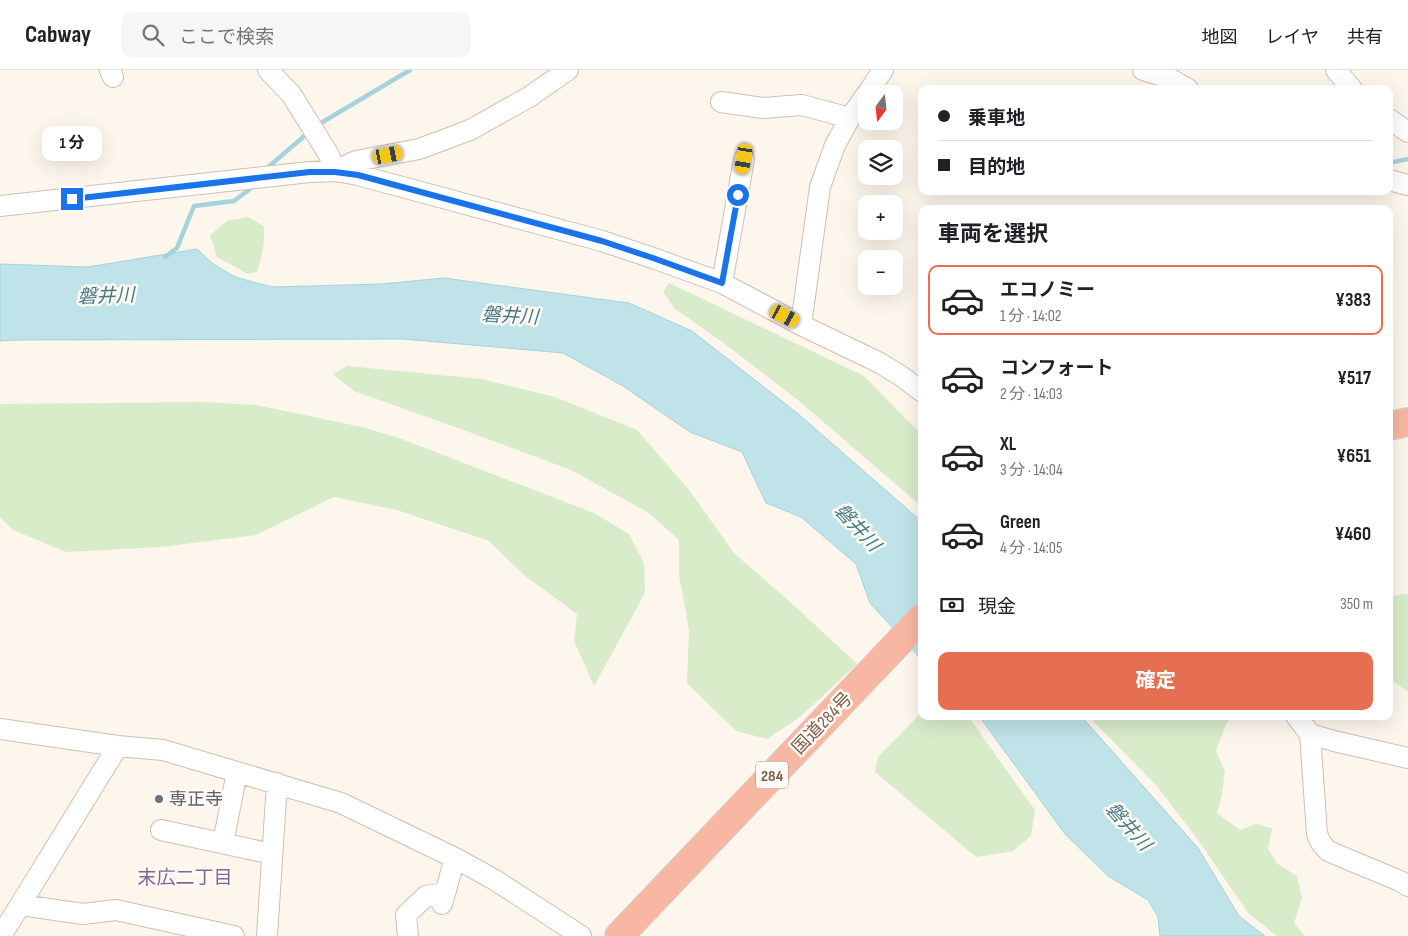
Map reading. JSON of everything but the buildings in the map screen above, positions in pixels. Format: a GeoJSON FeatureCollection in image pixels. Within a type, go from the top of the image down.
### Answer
{"type":"FeatureCollection","features":[{"type":"Feature","properties":{"kind":"highway"},"geometry":{"type":"LineString","coordinates":[[1393,425],[1408,422]]}},
{"type":"Feature","properties":{"kind":"highway","name":"国道284号"},"geometry":{"type":"LineString","coordinates":[[621,933],[918,622]]}},
{"type":"Feature","properties":{"kind":"street"},"geometry":{"type":"LineString","coordinates":[[268,70],[291,94],[329,155],[335,172]]}},
{"type":"Feature","properties":{"kind":"street"},"geometry":{"type":"LineString","coordinates":[[335,172],[356,161],[419,149],[470,130],[529,97],[568,70]]}},
{"type":"Feature","properties":{"kind":"street"},"geometry":{"type":"LineString","coordinates":[[873,85],[883,70]]}},
{"type":"Feature","properties":{"kind":"street"},"geometry":{"type":"LineString","coordinates":[[1143,70],[1169,78],[1181,85]]}},
{"type":"Feature","properties":{"kind":"street"},"geometry":{"type":"LineString","coordinates":[[1336,70],[1349,85]]}},
{"type":"Feature","properties":{"kind":"street"},"geometry":{"type":"LineString","coordinates":[[721,102],[763,108],[802,105],[850,118]]}},
{"type":"Feature","properties":{"kind":"street"},"geometry":{"type":"LineString","coordinates":[[801,325],[820,187],[835,145],[858,107]]}},
{"type":"Feature","properties":{"kind":"street"},"geometry":{"type":"LineString","coordinates":[[1393,122],[1408,132]]}},
{"type":"Feature","properties":{"kind":"street"},"geometry":{"type":"LineString","coordinates":[[722,283],[744,159]]}},
{"type":"Feature","properties":{"kind":"street"},"geometry":{"type":"LineString","coordinates":[[0,206],[310,172],[335,172],[358,175],[602,241],[722,283],[801,325],[880,363],[918,389]]}},
{"type":"Feature","properties":{"kind":"street"},"geometry":{"type":"LineString","coordinates":[[1393,181],[1408,185]]}},
{"type":"Feature","properties":{"kind":"street"},"geometry":{"type":"LineString","coordinates":[[1299,720],[1310,734],[1334,742],[1408,758]]}},
{"type":"Feature","properties":{"kind":"street"},"geometry":{"type":"LineString","coordinates":[[0,729],[118,746],[163,750],[341,802],[455,858],[495,880],[580,936]]}},
{"type":"Feature","properties":{"kind":"street"},"geometry":{"type":"LineString","coordinates":[[1310,734],[1317,834],[1321,843],[1328,851],[1408,886]]}},
{"type":"Feature","properties":{"kind":"street"},"geometry":{"type":"LineString","coordinates":[[4,926],[21,905],[118,746]]}},
{"type":"Feature","properties":{"kind":"street"},"geometry":{"type":"LineString","coordinates":[[223,843],[237,772]]}},
{"type":"Feature","properties":{"kind":"street"},"geometry":{"type":"LineString","coordinates":[[267,936],[277,783]]}},
{"type":"Feature","properties":{"kind":"street"},"geometry":{"type":"LineString","coordinates":[[161,830],[272,854]]}},
{"type":"Feature","properties":{"kind":"street"},"geometry":{"type":"LineString","coordinates":[[408,936],[406,915],[426,896],[443,900],[455,858]]}},
{"type":"Feature","properties":{"kind":"street"},"geometry":{"type":"LineString","coordinates":[[21,905],[83,914],[116,910],[234,936]]}},
{"type":"Feature","properties":{"kind":"green space"},"geometry":{"type":"Polygon","coordinates":[[[248,217],[264,226],[264,232],[263,249],[257,272],[248,274],[217,257],[210,235],[227,221],[248,217]]]}},
{"type":"Feature","properties":{"kind":"green space"},"geometry":{"type":"Polygon","coordinates":[[[669,283],[864,376],[918,431],[918,503],[799,401],[725,344],[675,309],[663,292],[669,283]]]}},
{"type":"Feature","properties":{"kind":"green space"},"geometry":{"type":"Polygon","coordinates":[[[347,366],[482,379],[555,397],[637,430],[689,490],[734,553],[857,664],[800,717],[767,739],[736,731],[687,683],[689,630],[679,575],[679,540],[649,513],[571,470],[354,391],[333,374],[347,366]]]}},
{"type":"Feature","properties":{"kind":"green space"},"geometry":{"type":"Polygon","coordinates":[[[205,402],[256,405],[362,427],[399,438],[594,513],[629,534],[644,563],[645,593],[594,686],[574,641],[577,614],[525,576],[489,541],[397,510],[334,497],[256,535],[161,547],[66,552],[13,530],[0,517],[0,404],[205,402]]]}},
{"type":"Feature","properties":{"kind":"green space"},"geometry":{"type":"Polygon","coordinates":[[[1408,594],[1408,692],[1393,681],[1393,596],[1408,594]]]}},
{"type":"Feature","properties":{"kind":"green space"},"geometry":{"type":"Polygon","coordinates":[[[918,716],[918,720],[971,720],[1035,810],[1031,836],[1013,851],[976,857],[875,772],[878,757],[918,716]]]}},
{"type":"Feature","properties":{"kind":"green space"},"geometry":{"type":"Polygon","coordinates":[[[1092,720],[1229,720],[1216,751],[1225,771],[1217,813],[1240,830],[1256,824],[1272,828],[1268,849],[1278,864],[1297,876],[1302,898],[1294,923],[1305,936],[1277,936],[1248,913],[1201,844],[1156,785],[1092,720]]]}},
{"type":"Feature","properties":{"kind":"water","name":"磐井川"},"geometry":{"type":"Polygon","coordinates":[[[197,249],[212,263],[235,277],[272,287],[381,284],[444,278],[629,303],[692,331],[796,412],[918,518],[918,656],[870,603],[856,564],[801,517],[766,503],[742,452],[690,432],[623,386],[563,353],[403,339],[0,341],[0,264],[88,267],[197,249]]]}},
{"type":"Feature","properties":{"kind":"water","name":"磐井川"},"geometry":{"type":"Polygon","coordinates":[[[982,720],[1085,720],[1198,848],[1239,916],[1265,936],[1160,936],[1158,917],[1148,900],[1108,876],[1065,834],[982,720]]]}},
{"type":"Feature","properties":{"kind":"waterway"},"geometry":{"type":"LineString","coordinates":[[321,123],[410,70]]}},
{"type":"Feature","properties":{"kind":"waterway"},"geometry":{"type":"LineString","coordinates":[[267,168],[308,133]]}},
{"type":"Feature","properties":{"kind":"waterway"},"geometry":{"type":"LineString","coordinates":[[1393,162],[1408,159]]}},
{"type":"Feature","properties":{"kind":"waterway"},"geometry":{"type":"LineString","coordinates":[[165,257],[177,248],[194,206],[234,201],[250,189]]}},
{"type":"Feature","properties":{"kind":"place","name":"専正寺"},"geometry":{"type":"Point","coordinates":[159,799]}},
{"type":"Feature","properties":{"kind":"district","name":"末広二丁目"},"geometry":{"type":"Point","coordinates":[185,877]}},
{"type":"Feature","properties":{"kind":"route"},"geometry":{"type":"LineString","coordinates":[[72,199],[310,172],[335,172],[358,175],[602,241],[722,283],[738,195]]}}]}
